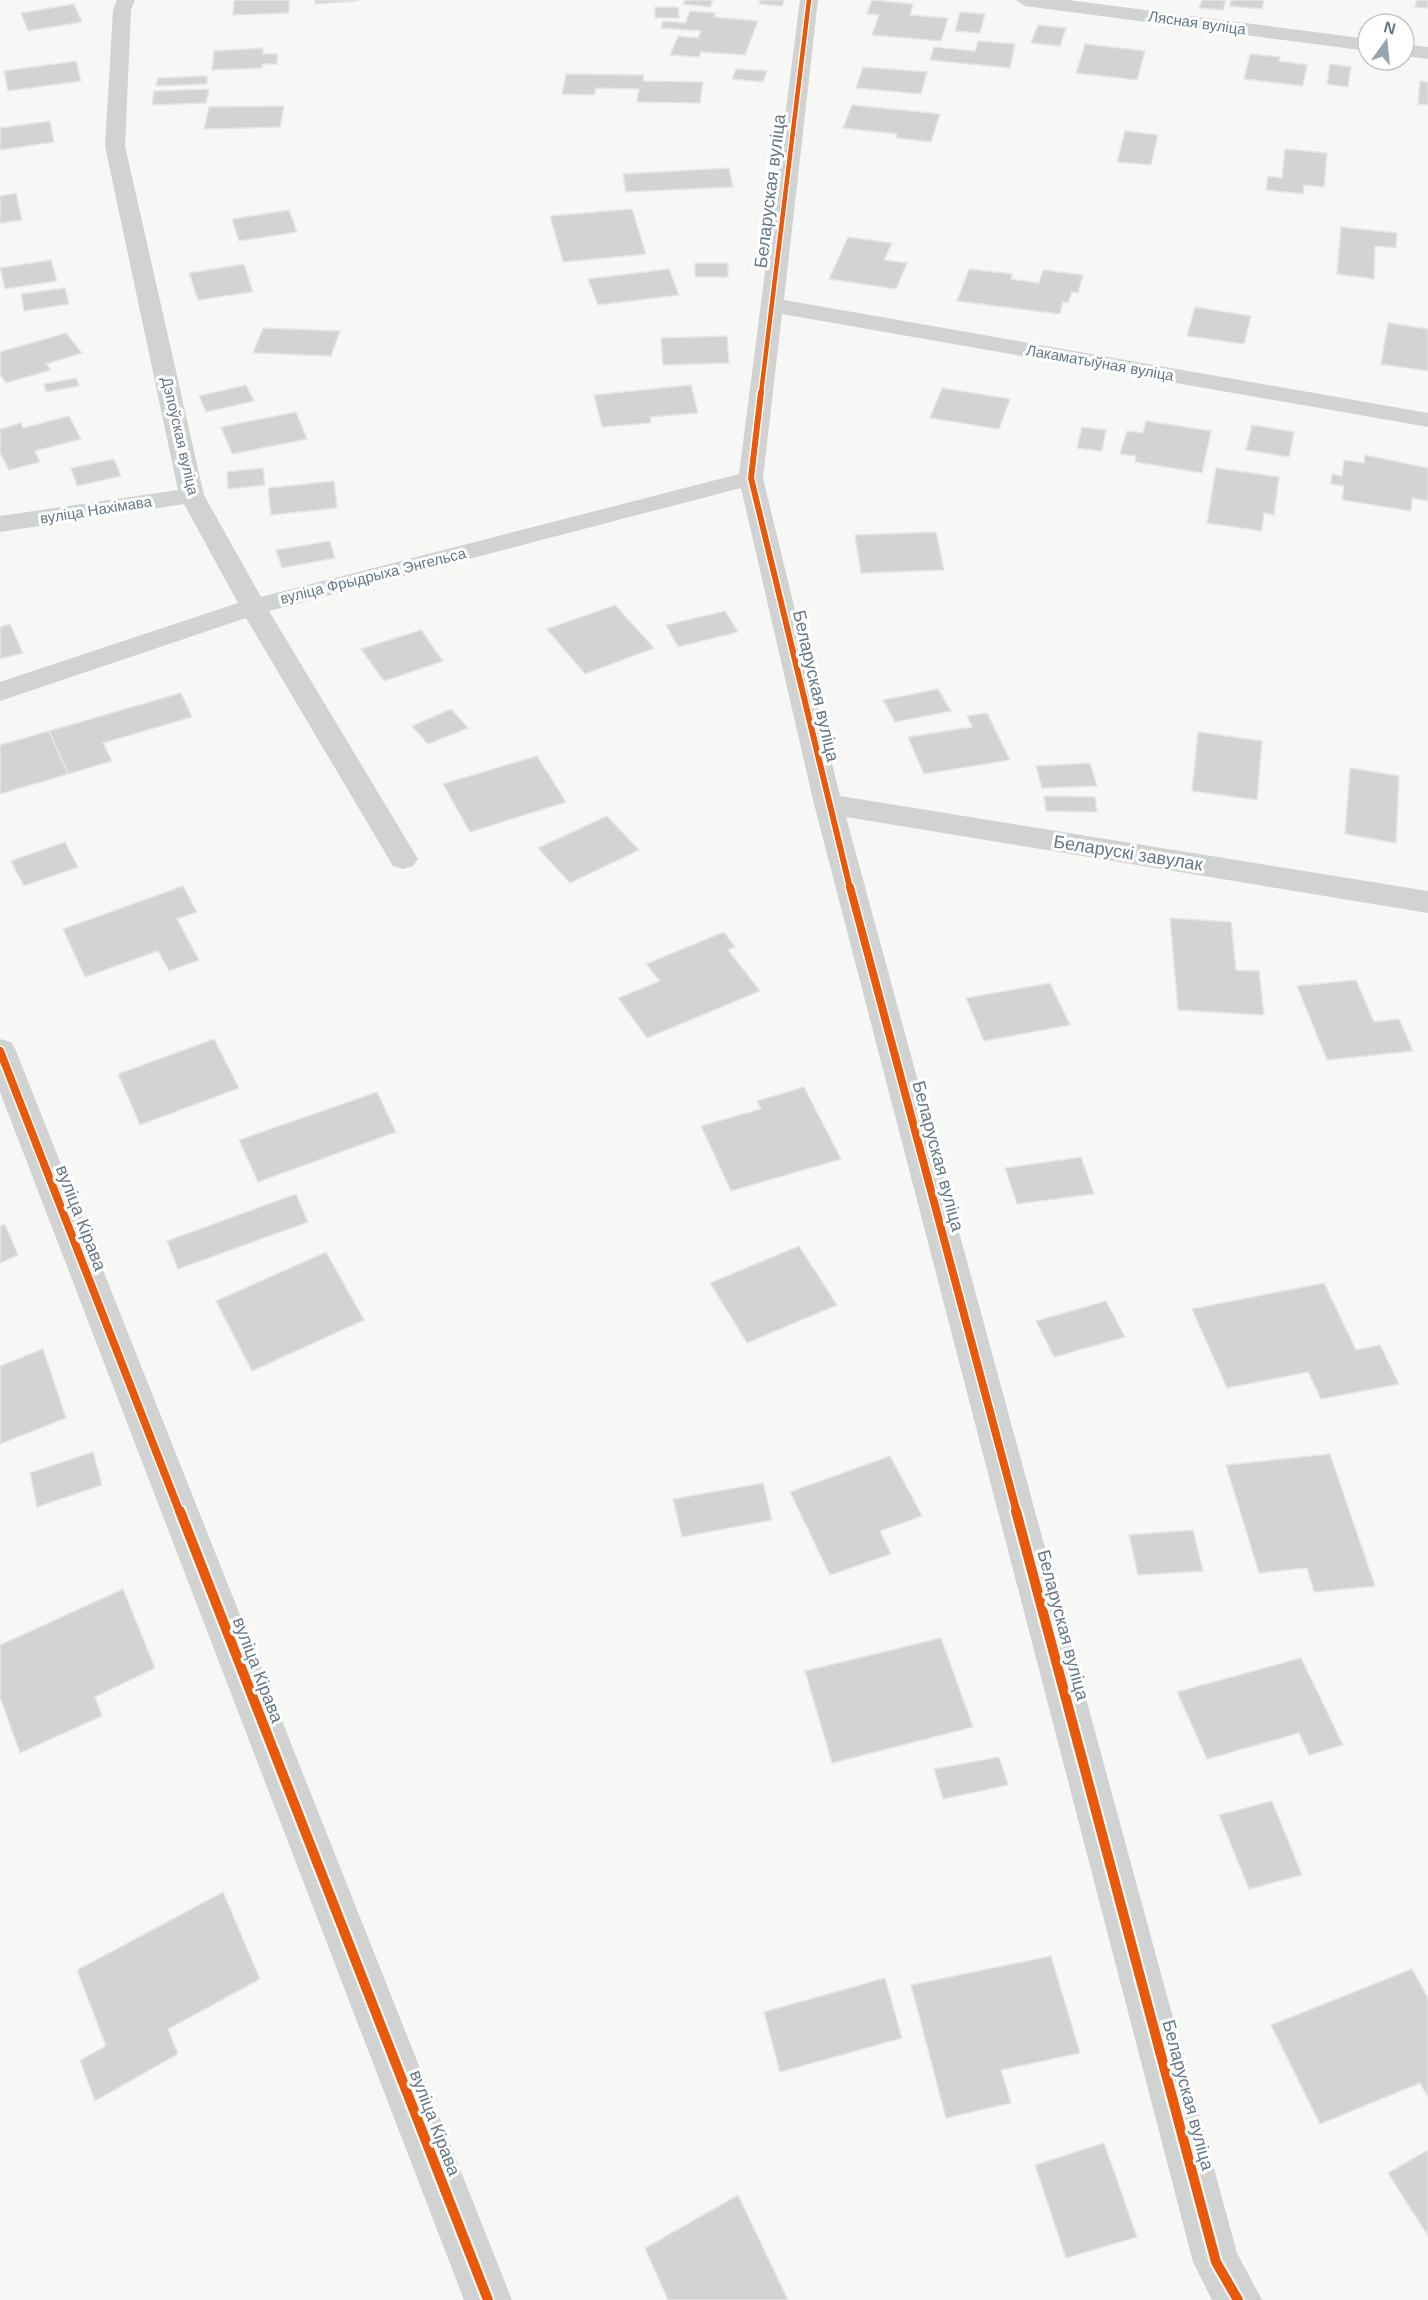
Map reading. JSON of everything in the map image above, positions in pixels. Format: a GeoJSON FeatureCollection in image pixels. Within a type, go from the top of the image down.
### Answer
{"type":"FeatureCollection","features":[{"type":"Feature","properties":{"kind":"street","name":"Дэпоўская вуліца"},"geometry":{"type":"LineString","coordinates":[[126,0],[122,10],[115,146],[192,495],[253,607],[403,859]]}},
{"type":"Feature","properties":{"kind":"street","name":"Беларуская вуліца"},"geometry":{"type":"LineString","coordinates":[[809,0],[751,478],[828,804],[1216,2262],[1238,2300]]}},
{"type":"Feature","properties":{"kind":"street","name":"Лясная вуліца"},"geometry":{"type":"LineString","coordinates":[[1025,0],[1356,43]]}},
{"type":"Feature","properties":{"kind":"street","name":"Лакаматыўная вуліца"},"geometry":{"type":"LineString","coordinates":[[772,305],[1428,420]]}},
{"type":"Feature","properties":{"kind":"street","name":"вуліца Фрыдрыха Энгельса"},"geometry":{"type":"LineString","coordinates":[[0,692],[253,607],[751,478]]}},
{"type":"Feature","properties":{"kind":"street","name":"вуліца Нахімава"},"geometry":{"type":"LineString","coordinates":[[0,524],[192,495]]}},
{"type":"Feature","properties":{"kind":"street","name":"Беларускі завулак"},"geometry":{"type":"LineString","coordinates":[[828,804],[1428,902]]}},
{"type":"Feature","properties":{"kind":"street","name":"вуліца Кірава"},"geometry":{"type":"LineString","coordinates":[[0,1052],[488,2300]]}},
{"type":"Feature","properties":{"kind":"building"},"geometry":{"type":"Polygon","coordinates":[[[234,0],[289,0],[289,13],[233,15],[234,0]]]}},
{"type":"Feature","properties":{"kind":"building"},"geometry":{"type":"Polygon","coordinates":[[[315,0],[358,0],[358,1],[315,4],[315,0]]]}},
{"type":"Feature","properties":{"kind":"building"},"geometry":{"type":"Polygon","coordinates":[[[685,0],[713,0],[710,7],[683,4],[685,0]]]}},
{"type":"Feature","properties":{"kind":"building"},"geometry":{"type":"Polygon","coordinates":[[[760,0],[784,0],[782,6],[759,4],[760,0]]]}},
{"type":"Feature","properties":{"kind":"building"},"geometry":{"type":"Polygon","coordinates":[[[872,0],[913,4],[910,15],[948,18],[941,41],[872,35],[879,15],[867,14],[872,0]]]}},
{"type":"Feature","properties":{"kind":"building"},"geometry":{"type":"Polygon","coordinates":[[[1202,0],[1226,0],[1223,10],[1199,8],[1202,0]]]}},
{"type":"Feature","properties":{"kind":"building"},"geometry":{"type":"Polygon","coordinates":[[[1231,0],[1264,0],[1262,9],[1229,6],[1231,0]]]}},
{"type":"Feature","properties":{"kind":"building"},"geometry":{"type":"Polygon","coordinates":[[[1417,0],[1428,0],[1428,8],[1415,7],[1417,0]]]}},
{"type":"Feature","properties":{"kind":"building"},"geometry":{"type":"Polygon","coordinates":[[[74,4],[82,22],[28,31],[21,13],[74,4]]]}},
{"type":"Feature","properties":{"kind":"building"},"geometry":{"type":"Polygon","coordinates":[[[655,7],[678,7],[679,18],[655,18],[655,7]]]}},
{"type":"Feature","properties":{"kind":"building"},"geometry":{"type":"Polygon","coordinates":[[[690,11],[716,13],[714,17],[758,21],[745,55],[701,52],[699,57],[670,55],[678,36],[698,38],[701,31],[661,28],[663,21],[685,23],[690,11]]]}},
{"type":"Feature","properties":{"kind":"building"},"geometry":{"type":"Polygon","coordinates":[[[960,12],[985,14],[980,33],[955,31],[960,12]]]}},
{"type":"Feature","properties":{"kind":"building"},"geometry":{"type":"Polygon","coordinates":[[[1038,25],[1066,28],[1060,46],[1031,43],[1038,25]]]}},
{"type":"Feature","properties":{"kind":"building"},"geometry":{"type":"Polygon","coordinates":[[[978,41],[1015,44],[1010,68],[930,60],[934,47],[975,51],[978,41]]]}},
{"type":"Feature","properties":{"kind":"building"},"geometry":{"type":"Polygon","coordinates":[[[1085,44],[1145,51],[1137,80],[1076,73],[1085,44]]]}},
{"type":"Feature","properties":{"kind":"building"},"geometry":{"type":"Polygon","coordinates":[[[263,48],[263,54],[277,54],[277,64],[262,64],[262,68],[212,70],[214,51],[263,48]]]}},
{"type":"Feature","properties":{"kind":"building"},"geometry":{"type":"Polygon","coordinates":[[[1250,54],[1280,57],[1279,61],[1307,65],[1303,86],[1244,79],[1250,54]]]}},
{"type":"Feature","properties":{"kind":"building"},"geometry":{"type":"Polygon","coordinates":[[[76,61],[81,81],[8,91],[4,71],[76,61]]]}},
{"type":"Feature","properties":{"kind":"building"},"geometry":{"type":"Polygon","coordinates":[[[1330,64],[1351,67],[1348,87],[1327,84],[1330,64]]]}},
{"type":"Feature","properties":{"kind":"building"},"geometry":{"type":"Polygon","coordinates":[[[863,67],[927,72],[921,94],[856,88],[863,67]]]}},
{"type":"Feature","properties":{"kind":"building"},"geometry":{"type":"Polygon","coordinates":[[[736,69],[767,71],[763,82],[732,79],[736,69]]]}},
{"type":"Feature","properties":{"kind":"building"},"geometry":{"type":"Polygon","coordinates":[[[566,74],[644,75],[643,81],[703,82],[700,103],[637,102],[639,89],[596,88],[594,95],[562,94],[566,74]]]}},
{"type":"Feature","properties":{"kind":"building"},"geometry":{"type":"Polygon","coordinates":[[[207,76],[207,84],[156,86],[158,78],[207,76]]]}},
{"type":"Feature","properties":{"kind":"building"},"geometry":{"type":"Polygon","coordinates":[[[1420,81],[1428,82],[1428,105],[1418,104],[1420,81]]]}},
{"type":"Feature","properties":{"kind":"building"},"geometry":{"type":"Polygon","coordinates":[[[209,89],[206,103],[152,105],[154,91],[209,89]]]}},
{"type":"Feature","properties":{"kind":"building"},"geometry":{"type":"Polygon","coordinates":[[[852,105],[940,114],[931,142],[896,138],[897,134],[843,128],[852,105]]]}},
{"type":"Feature","properties":{"kind":"building"},"geometry":{"type":"Polygon","coordinates":[[[284,106],[280,127],[204,129],[209,107],[284,106]]]}},
{"type":"Feature","properties":{"kind":"building"},"geometry":{"type":"Polygon","coordinates":[[[50,121],[54,142],[0,150],[0,128],[50,121]]]}},
{"type":"Feature","properties":{"kind":"building"},"geometry":{"type":"Polygon","coordinates":[[[1125,131],[1158,135],[1151,165],[1117,162],[1125,131]]]}},
{"type":"Feature","properties":{"kind":"building"},"geometry":{"type":"Polygon","coordinates":[[[1285,149],[1327,153],[1324,187],[1304,185],[1303,194],[1266,190],[1268,176],[1282,178],[1285,149]]]}},
{"type":"Feature","properties":{"kind":"building"},"geometry":{"type":"Polygon","coordinates":[[[729,168],[733,187],[626,192],[623,174],[729,168]]]}},
{"type":"Feature","properties":{"kind":"building"},"geometry":{"type":"Polygon","coordinates":[[[16,193],[22,220],[0,223],[0,196],[16,193]]]}},
{"type":"Feature","properties":{"kind":"building"},"geometry":{"type":"Polygon","coordinates":[[[632,209],[646,254],[563,262],[550,216],[632,209]]]}},
{"type":"Feature","properties":{"kind":"building"},"geometry":{"type":"Polygon","coordinates":[[[289,210],[297,232],[239,241],[232,219],[289,210]]]}},
{"type":"Feature","properties":{"kind":"building"},"geometry":{"type":"Polygon","coordinates":[[[1341,227],[1397,233],[1396,248],[1375,246],[1374,279],[1337,274],[1341,227]]]}},
{"type":"Feature","properties":{"kind":"building"},"geometry":{"type":"Polygon","coordinates":[[[848,237],[892,243],[884,260],[907,263],[896,289],[829,279],[848,237]]]}},
{"type":"Feature","properties":{"kind":"building"},"geometry":{"type":"Polygon","coordinates":[[[51,260],[57,281],[5,289],[0,268],[51,260]]]}},
{"type":"Feature","properties":{"kind":"building"},"geometry":{"type":"Polygon","coordinates":[[[695,263],[728,263],[728,277],[695,277],[695,263]]]}},
{"type":"Feature","properties":{"kind":"building"},"geometry":{"type":"Polygon","coordinates":[[[244,264],[253,292],[198,300],[189,273],[244,264]]]}},
{"type":"Feature","properties":{"kind":"building"},"geometry":{"type":"Polygon","coordinates":[[[669,269],[679,295],[598,305],[588,279],[669,269]]]}},
{"type":"Feature","properties":{"kind":"building"},"geometry":{"type":"Polygon","coordinates":[[[969,269],[1012,274],[1011,279],[1039,283],[1043,270],[1083,275],[1078,293],[1072,292],[1068,303],[1063,302],[1060,314],[957,301],[969,269]]]}},
{"type":"Feature","properties":{"kind":"building"},"geometry":{"type":"Polygon","coordinates":[[[65,288],[69,304],[24,311],[21,294],[65,288]]]}},
{"type":"Feature","properties":{"kind":"building"},"geometry":{"type":"Polygon","coordinates":[[[1195,307],[1251,316],[1244,344],[1187,336],[1195,307]]]}},
{"type":"Feature","properties":{"kind":"building"},"geometry":{"type":"Polygon","coordinates":[[[1388,323],[1428,329],[1428,371],[1381,364],[1388,323]]]}},
{"type":"Feature","properties":{"kind":"building"},"geometry":{"type":"Polygon","coordinates":[[[263,328],[340,331],[331,356],[253,353],[263,328]]]}},
{"type":"Feature","properties":{"kind":"building"},"geometry":{"type":"Polygon","coordinates":[[[66,333],[82,353],[46,364],[51,370],[6,383],[0,375],[0,352],[66,333]]]}},
{"type":"Feature","properties":{"kind":"building"},"geometry":{"type":"Polygon","coordinates":[[[727,336],[729,363],[663,365],[661,338],[727,336]]]}},
{"type":"Feature","properties":{"kind":"building"},"geometry":{"type":"Polygon","coordinates":[[[76,378],[79,386],[46,392],[44,384],[76,378]]]}},
{"type":"Feature","properties":{"kind":"building"},"geometry":{"type":"Polygon","coordinates":[[[246,385],[254,401],[206,412],[199,396],[246,385]]]}},
{"type":"Feature","properties":{"kind":"building"},"geometry":{"type":"Polygon","coordinates":[[[691,385],[698,413],[650,417],[651,423],[602,427],[594,395],[691,385]]]}},
{"type":"Feature","properties":{"kind":"building"},"geometry":{"type":"Polygon","coordinates":[[[942,388],[1010,399],[999,429],[930,418],[942,388]]]}},
{"type":"Feature","properties":{"kind":"building"},"geometry":{"type":"Polygon","coordinates":[[[296,412],[307,439],[232,454],[221,427],[296,412]]]}},
{"type":"Feature","properties":{"kind":"building"},"geometry":{"type":"Polygon","coordinates":[[[69,416],[81,439],[35,451],[40,462],[9,470],[0,453],[0,429],[21,423],[23,428],[69,416]]]}},
{"type":"Feature","properties":{"kind":"building"},"geometry":{"type":"Polygon","coordinates":[[[1146,421],[1211,431],[1202,473],[1135,462],[1136,456],[1120,454],[1127,431],[1143,433],[1146,421]]]}},
{"type":"Feature","properties":{"kind":"building"},"geometry":{"type":"Polygon","coordinates":[[[1252,425],[1294,432],[1289,457],[1246,450],[1252,425]]]}},
{"type":"Feature","properties":{"kind":"building"},"geometry":{"type":"Polygon","coordinates":[[[1082,427],[1106,430],[1102,451],[1077,448],[1082,427]]]}},
{"type":"Feature","properties":{"kind":"building"},"geometry":{"type":"Polygon","coordinates":[[[1365,455],[1428,468],[1428,501],[1412,498],[1411,511],[1342,500],[1344,486],[1331,484],[1332,474],[1342,476],[1344,460],[1364,463],[1365,455]]]}},
{"type":"Feature","properties":{"kind":"building"},"geometry":{"type":"Polygon","coordinates":[[[114,459],[121,476],[77,486],[71,468],[114,459]]]}},
{"type":"Feature","properties":{"kind":"building"},"geometry":{"type":"Polygon","coordinates":[[[263,468],[265,485],[228,489],[227,472],[263,468]]]}},
{"type":"Feature","properties":{"kind":"building"},"geometry":{"type":"Polygon","coordinates":[[[1216,468],[1279,477],[1274,515],[1264,513],[1262,531],[1207,523],[1216,468]]]}},
{"type":"Feature","properties":{"kind":"building"},"geometry":{"type":"Polygon","coordinates":[[[334,481],[337,508],[271,515],[268,488],[334,481]]]}},
{"type":"Feature","properties":{"kind":"building"},"geometry":{"type":"Polygon","coordinates":[[[936,532],[944,570],[861,573],[855,535],[936,532]]]}},
{"type":"Feature","properties":{"kind":"building"},"geometry":{"type":"Polygon","coordinates":[[[330,541],[335,558],[282,568],[276,550],[330,541]]]}},
{"type":"Feature","properties":{"kind":"building"},"geometry":{"type":"Polygon","coordinates":[[[615,605],[654,648],[585,674],[547,629],[615,605]]]}},
{"type":"Feature","properties":{"kind":"building"},"geometry":{"type":"Polygon","coordinates":[[[725,611],[738,632],[678,647],[666,625],[725,611]]]}},
{"type":"Feature","properties":{"kind":"building"},"geometry":{"type":"Polygon","coordinates":[[[10,624],[23,653],[0,659],[0,627],[10,624]]]}},
{"type":"Feature","properties":{"kind":"building"},"geometry":{"type":"Polygon","coordinates":[[[421,630],[443,661],[384,681],[361,649],[421,630]]]}},
{"type":"Feature","properties":{"kind":"building"},"geometry":{"type":"Polygon","coordinates":[[[938,689],[951,711],[895,722],[883,700],[938,689]]]}},
{"type":"Feature","properties":{"kind":"building"},"geometry":{"type":"Polygon","coordinates":[[[181,693],[192,717],[103,743],[112,761],[68,774],[49,731],[181,693]]]}},
{"type":"Feature","properties":{"kind":"building"},"geometry":{"type":"Polygon","coordinates":[[[451,709],[468,728],[428,744],[412,726],[451,709]]]}},
{"type":"Feature","properties":{"kind":"building"},"geometry":{"type":"Polygon","coordinates":[[[987,713],[1010,760],[924,774],[908,737],[972,727],[967,716],[987,713]]]}},
{"type":"Feature","properties":{"kind":"building"},"geometry":{"type":"Polygon","coordinates":[[[49,731],[68,774],[0,794],[0,745],[49,731]]]}},
{"type":"Feature","properties":{"kind":"building"},"geometry":{"type":"Polygon","coordinates":[[[1198,732],[1262,741],[1257,800],[1192,791],[1198,732]]]}},
{"type":"Feature","properties":{"kind":"building"},"geometry":{"type":"Polygon","coordinates":[[[537,756],[566,802],[470,832],[443,784],[537,756]]]}},
{"type":"Feature","properties":{"kind":"building"},"geometry":{"type":"Polygon","coordinates":[[[1090,763],[1097,786],[1042,788],[1036,766],[1090,763]]]}},
{"type":"Feature","properties":{"kind":"building"},"geometry":{"type":"Polygon","coordinates":[[[1350,768],[1399,776],[1396,843],[1345,834],[1350,768]]]}},
{"type":"Feature","properties":{"kind":"building"},"geometry":{"type":"Polygon","coordinates":[[[1044,796],[1095,797],[1097,812],[1046,811],[1044,796]]]}},
{"type":"Feature","properties":{"kind":"building"},"geometry":{"type":"Polygon","coordinates":[[[607,816],[639,850],[570,883],[538,848],[607,816]]]}},
{"type":"Feature","properties":{"kind":"building"},"geometry":{"type":"Polygon","coordinates":[[[65,842],[78,867],[24,886],[11,861],[65,842]]]}},
{"type":"Feature","properties":{"kind":"building"},"geometry":{"type":"Polygon","coordinates":[[[183,886],[197,912],[177,919],[199,960],[169,971],[158,951],[85,977],[63,929],[183,886]]]}},
{"type":"Feature","properties":{"kind":"building"},"geometry":{"type":"Polygon","coordinates":[[[1170,918],[1231,922],[1236,970],[1259,971],[1264,1015],[1178,1010],[1170,918]]]}},
{"type":"Feature","properties":{"kind":"building"},"geometry":{"type":"Polygon","coordinates":[[[724,932],[735,947],[728,950],[760,991],[647,1038],[618,998],[660,981],[646,964],[724,932]]]}},
{"type":"Feature","properties":{"kind":"building"},"geometry":{"type":"Polygon","coordinates":[[[1356,980],[1374,1022],[1399,1019],[1413,1051],[1327,1060],[1297,986],[1356,980]]]}},
{"type":"Feature","properties":{"kind":"building"},"geometry":{"type":"Polygon","coordinates":[[[1050,983],[1070,1025],[984,1041],[966,998],[1050,983]]]}},
{"type":"Feature","properties":{"kind":"building"},"geometry":{"type":"Polygon","coordinates":[[[214,1039],[239,1088],[140,1125],[118,1074],[214,1039]]]}},
{"type":"Feature","properties":{"kind":"building"},"geometry":{"type":"Polygon","coordinates":[[[804,1087],[841,1159],[731,1191],[701,1126],[761,1109],[757,1101],[804,1087]]]}},
{"type":"Feature","properties":{"kind":"building"},"geometry":{"type":"Polygon","coordinates":[[[377,1092],[396,1132],[258,1182],[239,1140],[377,1092]]]}},
{"type":"Feature","properties":{"kind":"building"},"geometry":{"type":"Polygon","coordinates":[[[1081,1157],[1094,1194],[1017,1204],[1005,1168],[1081,1157]]]}},
{"type":"Feature","properties":{"kind":"building"},"geometry":{"type":"Polygon","coordinates":[[[296,1194],[308,1222],[178,1269],[167,1241],[296,1194]]]}},
{"type":"Feature","properties":{"kind":"building"},"geometry":{"type":"Polygon","coordinates":[[[5,1224],[18,1255],[0,1263],[0,1226],[5,1224]]]}},
{"type":"Feature","properties":{"kind":"building"},"geometry":{"type":"Polygon","coordinates":[[[799,1246],[837,1305],[747,1343],[710,1283],[799,1246]]]}},
{"type":"Feature","properties":{"kind":"building"},"geometry":{"type":"Polygon","coordinates":[[[326,1252],[364,1320],[252,1371],[216,1301],[326,1252]]]}},
{"type":"Feature","properties":{"kind":"building"},"geometry":{"type":"Polygon","coordinates":[[[1324,1283],[1356,1350],[1380,1345],[1399,1384],[1321,1399],[1308,1372],[1227,1388],[1192,1309],[1324,1283]]]}},
{"type":"Feature","properties":{"kind":"building"},"geometry":{"type":"Polygon","coordinates":[[[1106,1301],[1125,1337],[1054,1357],[1036,1321],[1106,1301]]]}},
{"type":"Feature","properties":{"kind":"building"},"geometry":{"type":"Polygon","coordinates":[[[43,1349],[66,1418],[0,1444],[0,1366],[43,1349]]]}},
{"type":"Feature","properties":{"kind":"building"},"geometry":{"type":"Polygon","coordinates":[[[93,1452],[102,1485],[37,1507],[30,1473],[93,1452]]]}},
{"type":"Feature","properties":{"kind":"building"},"geometry":{"type":"Polygon","coordinates":[[[1330,1454],[1375,1586],[1314,1592],[1307,1568],[1259,1573],[1226,1465],[1330,1454]]]}},
{"type":"Feature","properties":{"kind":"building"},"geometry":{"type":"Polygon","coordinates":[[[890,1456],[922,1516],[880,1531],[891,1554],[830,1575],[790,1492],[890,1456]]]}},
{"type":"Feature","properties":{"kind":"building"},"geometry":{"type":"Polygon","coordinates":[[[763,1483],[772,1520],[682,1537],[673,1499],[763,1483]]]}},
{"type":"Feature","properties":{"kind":"building"},"geometry":{"type":"Polygon","coordinates":[[[1193,1530],[1203,1571],[1138,1575],[1129,1535],[1193,1530]]]}},
{"type":"Feature","properties":{"kind":"building"},"geometry":{"type":"Polygon","coordinates":[[[123,1589],[155,1668],[95,1697],[102,1716],[20,1753],[0,1697],[0,1645],[123,1589]]]}},
{"type":"Feature","properties":{"kind":"building"},"geometry":{"type":"Polygon","coordinates":[[[941,1638],[973,1727],[832,1763],[805,1671],[941,1638]]]}},
{"type":"Feature","properties":{"kind":"building"},"geometry":{"type":"Polygon","coordinates":[[[1301,1658],[1343,1745],[1309,1755],[1299,1733],[1207,1759],[1177,1692],[1301,1658]]]}},
{"type":"Feature","properties":{"kind":"building"},"geometry":{"type":"Polygon","coordinates":[[[999,1757],[1008,1785],[943,1799],[934,1769],[999,1757]]]}},
{"type":"Feature","properties":{"kind":"building"},"geometry":{"type":"Polygon","coordinates":[[[1272,1801],[1302,1875],[1249,1889],[1219,1815],[1272,1801]]]}},
{"type":"Feature","properties":{"kind":"building"},"geometry":{"type":"Polygon","coordinates":[[[223,1892],[260,1979],[168,2029],[178,2054],[95,2101],[80,2060],[106,2046],[77,1970],[223,1892]]]}},
{"type":"Feature","properties":{"kind":"building"},"geometry":{"type":"Polygon","coordinates":[[[1051,1956],[1080,2053],[1001,2070],[1011,2103],[946,2118],[911,1985],[1051,1956]]]}},
{"type":"Feature","properties":{"kind":"building"},"geometry":{"type":"Polygon","coordinates":[[[1412,1969],[1428,1998],[1428,2097],[1420,2083],[1320,2124],[1271,2025],[1412,1969]]]}},
{"type":"Feature","properties":{"kind":"building"},"geometry":{"type":"Polygon","coordinates":[[[885,1978],[902,2038],[780,2072],[764,2012],[885,1978]]]}},
{"type":"Feature","properties":{"kind":"building"},"geometry":{"type":"Polygon","coordinates":[[[1104,2143],[1137,2237],[1066,2258],[1035,2165],[1104,2143]]]}},
{"type":"Feature","properties":{"kind":"building"},"geometry":{"type":"Polygon","coordinates":[[[1428,2150],[1428,2236],[1388,2173],[1428,2150]]]}},
{"type":"Feature","properties":{"kind":"building"},"geometry":{"type":"Polygon","coordinates":[[[738,2195],[788,2300],[668,2300],[645,2248],[738,2195]]]}},
{"type":"Feature","properties":{"kind":"cycle path"},"geometry":{"type":"LineString","coordinates":[[809,0],[751,478],[828,804],[1216,2262],[1238,2300]]}},
{"type":"Feature","properties":{"kind":"cycle path"},"geometry":{"type":"LineString","coordinates":[[0,1051],[488,2300]]}}]}
